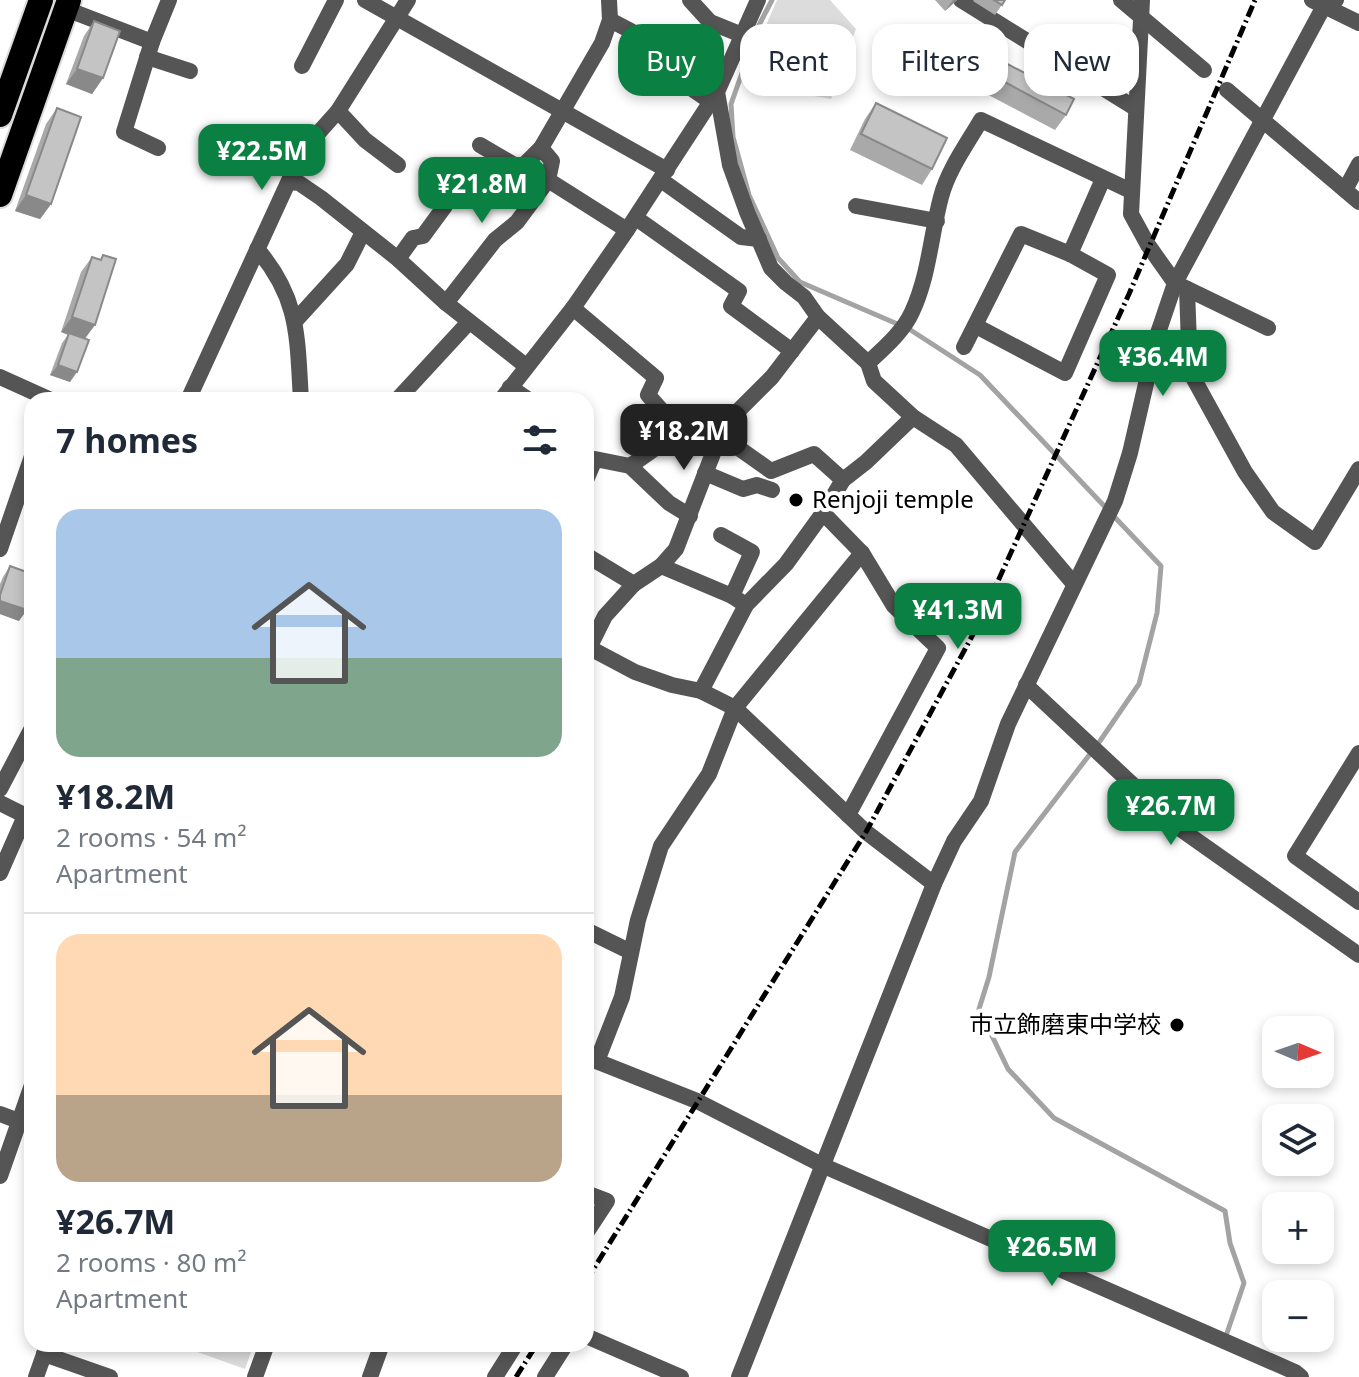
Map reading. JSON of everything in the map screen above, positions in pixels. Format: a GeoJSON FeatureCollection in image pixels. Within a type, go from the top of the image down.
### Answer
{"type":"FeatureCollection","features":[{"type":"Feature","properties":{"kind":"highway"},"geometry":{"type":"LineString","coordinates":[[0,115],[41,0]]}},
{"type":"Feature","properties":{"kind":"highway"},"geometry":{"type":"LineString","coordinates":[[0,195],[67,4]]}},
{"type":"Feature","properties":{"kind":"street"},"geometry":{"type":"LineString","coordinates":[[158,148],[124,132],[169,0]]}},
{"type":"Feature","properties":{"kind":"street"},"geometry":{"type":"LineString","coordinates":[[302,66],[336,0]]}},
{"type":"Feature","properties":{"kind":"street"},"geometry":{"type":"LineString","coordinates":[[365,0],[563,111],[664,175],[741,237],[759,239]]}},
{"type":"Feature","properties":{"kind":"street"},"geometry":{"type":"LineString","coordinates":[[192,392],[303,150],[338,111],[408,0]]}},
{"type":"Feature","properties":{"kind":"street"},"geometry":{"type":"LineString","coordinates":[[480,145],[516,166],[523,166],[541,148],[602,43],[610,20],[609,0]]}},
{"type":"Feature","properties":{"kind":"street"},"geometry":{"type":"LineString","coordinates":[[690,0],[710,22],[740,34]]}},
{"type":"Feature","properties":{"kind":"street"},"geometry":{"type":"LineString","coordinates":[[747,24],[758,0]]}},
{"type":"Feature","properties":{"kind":"street"},"geometry":{"type":"LineString","coordinates":[[961,0],[1135,108]]}},
{"type":"Feature","properties":{"kind":"street"},"geometry":{"type":"LineString","coordinates":[[1121,0],[1141,8],[1204,70]]}},
{"type":"Feature","properties":{"kind":"street"},"geometry":{"type":"LineString","coordinates":[[739,1377],[934,884],[954,841],[981,801],[1008,724],[1115,501],[1130,453],[1157,336],[1324,2],[1359,23]]}},
{"type":"Feature","properties":{"kind":"street"},"geometry":{"type":"LineString","coordinates":[[67,4],[190,71]]}},
{"type":"Feature","properties":{"kind":"street"},"geometry":{"type":"LineString","coordinates":[[1141,8],[1131,214],[1148,245],[1181,286],[1268,328]]}},
{"type":"Feature","properties":{"kind":"street"},"geometry":{"type":"LineString","coordinates":[[610,20],[631,31],[679,80],[714,97]]}},
{"type":"Feature","properties":{"kind":"street"},"geometry":{"type":"LineString","coordinates":[[506,392],[573,308],[632,224],[714,97],[740,39]]}},
{"type":"Feature","properties":{"kind":"street"},"geometry":{"type":"LineString","coordinates":[[1227,90],[1359,202]]}},
{"type":"Feature","properties":{"kind":"street"},"geometry":{"type":"LineString","coordinates":[[714,97],[730,165],[771,268],[868,363],[874,381],[913,417],[956,445],[1074,584]]}},
{"type":"Feature","properties":{"kind":"street"},"geometry":{"type":"LineString","coordinates":[[338,111],[365,140],[398,165]]}},
{"type":"Feature","properties":{"kind":"street"},"geometry":{"type":"LineString","coordinates":[[868,363],[912,313],[958,144],[981,120],[1131,191]]}},
{"type":"Feature","properties":{"kind":"street"},"geometry":{"type":"LineString","coordinates":[[446,303],[495,240],[517,222],[548,180],[552,161],[541,148]]}},
{"type":"Feature","properties":{"kind":"street"},"geometry":{"type":"LineString","coordinates":[[1345,190],[1359,164]]}},
{"type":"Feature","properties":{"kind":"street"},"geometry":{"type":"LineString","coordinates":[[1070,254],[1103,179]]}},
{"type":"Feature","properties":{"kind":"street"},"geometry":{"type":"LineString","coordinates":[[548,180],[632,224],[739,291],[731,306],[792,351]]}},
{"type":"Feature","properties":{"kind":"street"},"geometry":{"type":"LineString","coordinates":[[289,182],[299,183],[321,198],[526,366]]}},
{"type":"Feature","properties":{"kind":"street"},"geometry":{"type":"LineString","coordinates":[[398,259],[413,238],[423,236],[445,206]]}},
{"type":"Feature","properties":{"kind":"street"},"geometry":{"type":"LineString","coordinates":[[856,206],[937,221]]}},
{"type":"Feature","properties":{"kind":"street"},"geometry":{"type":"LineString","coordinates":[[296,320],[347,264],[363,232]]}},
{"type":"Feature","properties":{"kind":"street"},"geometry":{"type":"LineString","coordinates":[[964,347],[1021,234],[1070,254],[1108,275],[1065,373],[976,326]]}},
{"type":"Feature","properties":{"kind":"street"},"geometry":{"type":"LineString","coordinates":[[257,249],[274,269],[296,320],[300,392]]}},
{"type":"Feature","properties":{"kind":"street"},"geometry":{"type":"LineString","coordinates":[[1181,286],[1190,372],[1245,472],[1273,512],[1315,542],[1359,469]]}},
{"type":"Feature","properties":{"kind":"street"},"geometry":{"type":"LineString","coordinates":[[573,308],[656,378],[648,395],[680,431]]}},
{"type":"Feature","properties":{"kind":"street"},"geometry":{"type":"LineString","coordinates":[[594,635],[605,616],[634,584],[661,566],[676,549],[722,430],[772,377],[818,317]]}},
{"type":"Feature","properties":{"kind":"street"},"geometry":{"type":"LineString","coordinates":[[404,392],[469,322]]}},
{"type":"Feature","properties":{"kind":"street"},"geometry":{"type":"LineString","coordinates":[[0,377],[33,392]]}},
{"type":"Feature","properties":{"kind":"street"},"geometry":{"type":"LineString","coordinates":[[739,601],[786,564],[843,480],[913,417]]}},
{"type":"Feature","properties":{"kind":"street"},"geometry":{"type":"LineString","coordinates":[[630,466],[680,431],[722,430],[771,471],[814,454],[843,480]]}},
{"type":"Feature","properties":{"kind":"street"},"geometry":{"type":"LineString","coordinates":[[594,461],[595,459],[630,466],[669,503],[690,516]]}},
{"type":"Feature","properties":{"kind":"street"},"geometry":{"type":"LineString","coordinates":[[705,473],[743,489],[757,485],[772,490]]}},
{"type":"Feature","properties":{"kind":"street"},"geometry":{"type":"LineString","coordinates":[[0,549],[24,479]]}},
{"type":"Feature","properties":{"kind":"street"},"geometry":{"type":"LineString","coordinates":[[823,513],[862,553],[894,606],[938,648],[848,815]]}},
{"type":"Feature","properties":{"kind":"street"},"geometry":{"type":"LineString","coordinates":[[701,691],[739,601],[752,552],[721,535]]}},
{"type":"Feature","properties":{"kind":"street"},"geometry":{"type":"LineString","coordinates":[[594,1053],[622,997],[638,920],[661,846],[709,774],[735,708],[862,553]]}},
{"type":"Feature","properties":{"kind":"street"},"geometry":{"type":"LineString","coordinates":[[594,560],[634,584]]}},
{"type":"Feature","properties":{"kind":"street"},"geometry":{"type":"LineString","coordinates":[[661,566],[739,601]]}},
{"type":"Feature","properties":{"kind":"street"},"geometry":{"type":"LineString","coordinates":[[594,651],[635,672],[701,691],[735,708],[866,832],[934,884]]}},
{"type":"Feature","properties":{"kind":"street"},"geometry":{"type":"LineString","coordinates":[[1026,685],[1179,828],[1359,955]]}},
{"type":"Feature","properties":{"kind":"street"},"geometry":{"type":"LineString","coordinates":[[0,789],[24,743]]}},
{"type":"Feature","properties":{"kind":"street"},"geometry":{"type":"LineString","coordinates":[[1359,753],[1295,856],[1359,902]]}},
{"type":"Feature","properties":{"kind":"street"},"geometry":{"type":"LineString","coordinates":[[0,803],[24,815]]}},
{"type":"Feature","properties":{"kind":"street"},"geometry":{"type":"LineString","coordinates":[[0,873],[24,827]]}},
{"type":"Feature","properties":{"kind":"street"},"geometry":{"type":"LineString","coordinates":[[594,934],[631,952]]}},
{"type":"Feature","properties":{"kind":"street"},"geometry":{"type":"LineString","coordinates":[[594,1060],[697,1101],[824,1166],[1301,1377]]}},
{"type":"Feature","properties":{"kind":"street"},"geometry":{"type":"LineString","coordinates":[[0,1114],[24,1123]]}},
{"type":"Feature","properties":{"kind":"street"},"geometry":{"type":"LineString","coordinates":[[0,1176],[24,1128]]}},
{"type":"Feature","properties":{"kind":"street"},"geometry":{"type":"LineString","coordinates":[[594,1196],[607,1201],[594,1221]]}},
{"type":"Feature","properties":{"kind":"street"},"geometry":{"type":"LineString","coordinates":[[594,1340],[647,1370],[681,1377]]}},
{"type":"Feature","properties":{"kind":"street"},"geometry":{"type":"LineString","coordinates":[[36,1377],[45,1352]]}},
{"type":"Feature","properties":{"kind":"street"},"geometry":{"type":"LineString","coordinates":[[53,1352],[110,1377]]}},
{"type":"Feature","properties":{"kind":"street"},"geometry":{"type":"LineString","coordinates":[[255,1377],[264,1352]]}},
{"type":"Feature","properties":{"kind":"street"},"geometry":{"type":"LineString","coordinates":[[370,1377],[379,1352]]}},
{"type":"Feature","properties":{"kind":"street"},"geometry":{"type":"LineString","coordinates":[[495,1377],[511,1352]]}},
{"type":"Feature","properties":{"kind":"street"},"geometry":{"type":"LineString","coordinates":[[545,1377],[561,1352]]}},
{"type":"Feature","properties":{"kind":"shaded area"},"geometry":{"type":"Polygon","coordinates":[[[777,0],[830,0],[852,24],[767,24],[777,0]]]}},
{"type":"Feature","properties":{"kind":"shaded area"},"geometry":{"type":"Polygon","coordinates":[[[197,1352],[251,1352],[245,1369],[197,1352]]]}},
{"type":"Feature","properties":{"kind":"building"},"geometry":{"type":"Polygon","coordinates":[[[94,21],[120,31],[103,78],[77,69],[94,21]]]}},
{"type":"Feature","properties":{"kind":"building"},"geometry":{"type":"Polygon","coordinates":[[[1008,64],[1024,73],[1024,92],[1008,84],[1008,64]]]}},
{"type":"Feature","properties":{"kind":"building"},"geometry":{"type":"Polygon","coordinates":[[[1031,96],[1068,96],[1074,99],[1066,115],[1031,96]]]}},
{"type":"Feature","properties":{"kind":"building"},"geometry":{"type":"Polygon","coordinates":[[[876,103],[947,138],[932,169],[861,134],[876,103]]]}},
{"type":"Feature","properties":{"kind":"building"},"geometry":{"type":"Polygon","coordinates":[[[57,108],[81,117],[51,204],[26,195],[57,108]]]}},
{"type":"Feature","properties":{"kind":"building"},"geometry":{"type":"Polygon","coordinates":[[[103,255],[116,259],[95,325],[72,317],[92,257],[101,260],[103,255]]]}},
{"type":"Feature","properties":{"kind":"building"},"geometry":{"type":"Polygon","coordinates":[[[69,333],[89,340],[77,372],[58,365],[69,333]]]}},
{"type":"Feature","properties":{"kind":"building"},"geometry":{"type":"Polygon","coordinates":[[[10,566],[24,571],[24,609],[0,601],[10,566]]]}},
{"type":"Feature","properties":{"kind":"waterway"},"geometry":{"type":"LineString","coordinates":[[772,0],[759,25],[731,104],[733,137],[749,195],[778,258],[800,282],[909,329],[980,375],[1161,566],[1157,613],[1139,684],[1100,741],[1015,852],[989,977],[979,1009],[1008,1069],[1054,1118],[1225,1211],[1230,1243],[1244,1283],[1227,1333]]}},
{"type":"Feature","properties":{"kind":"railway"},"geometry":{"type":"LineString","coordinates":[[594,1268],[866,832],[977,627],[1129,294],[1255,0]]}},
{"type":"Feature","properties":{"kind":"railway"},"geometry":{"type":"LineString","coordinates":[[516,1377],[532,1352]]}},
{"type":"Feature","properties":{"kind":"place","name":"Renjoji temple"},"geometry":{"type":"Point","coordinates":[796,500]}},
{"type":"Feature","properties":{"kind":"place","name":"市立飾磨東中学校"},"geometry":{"type":"Point","coordinates":[1177,1025]}}]}
